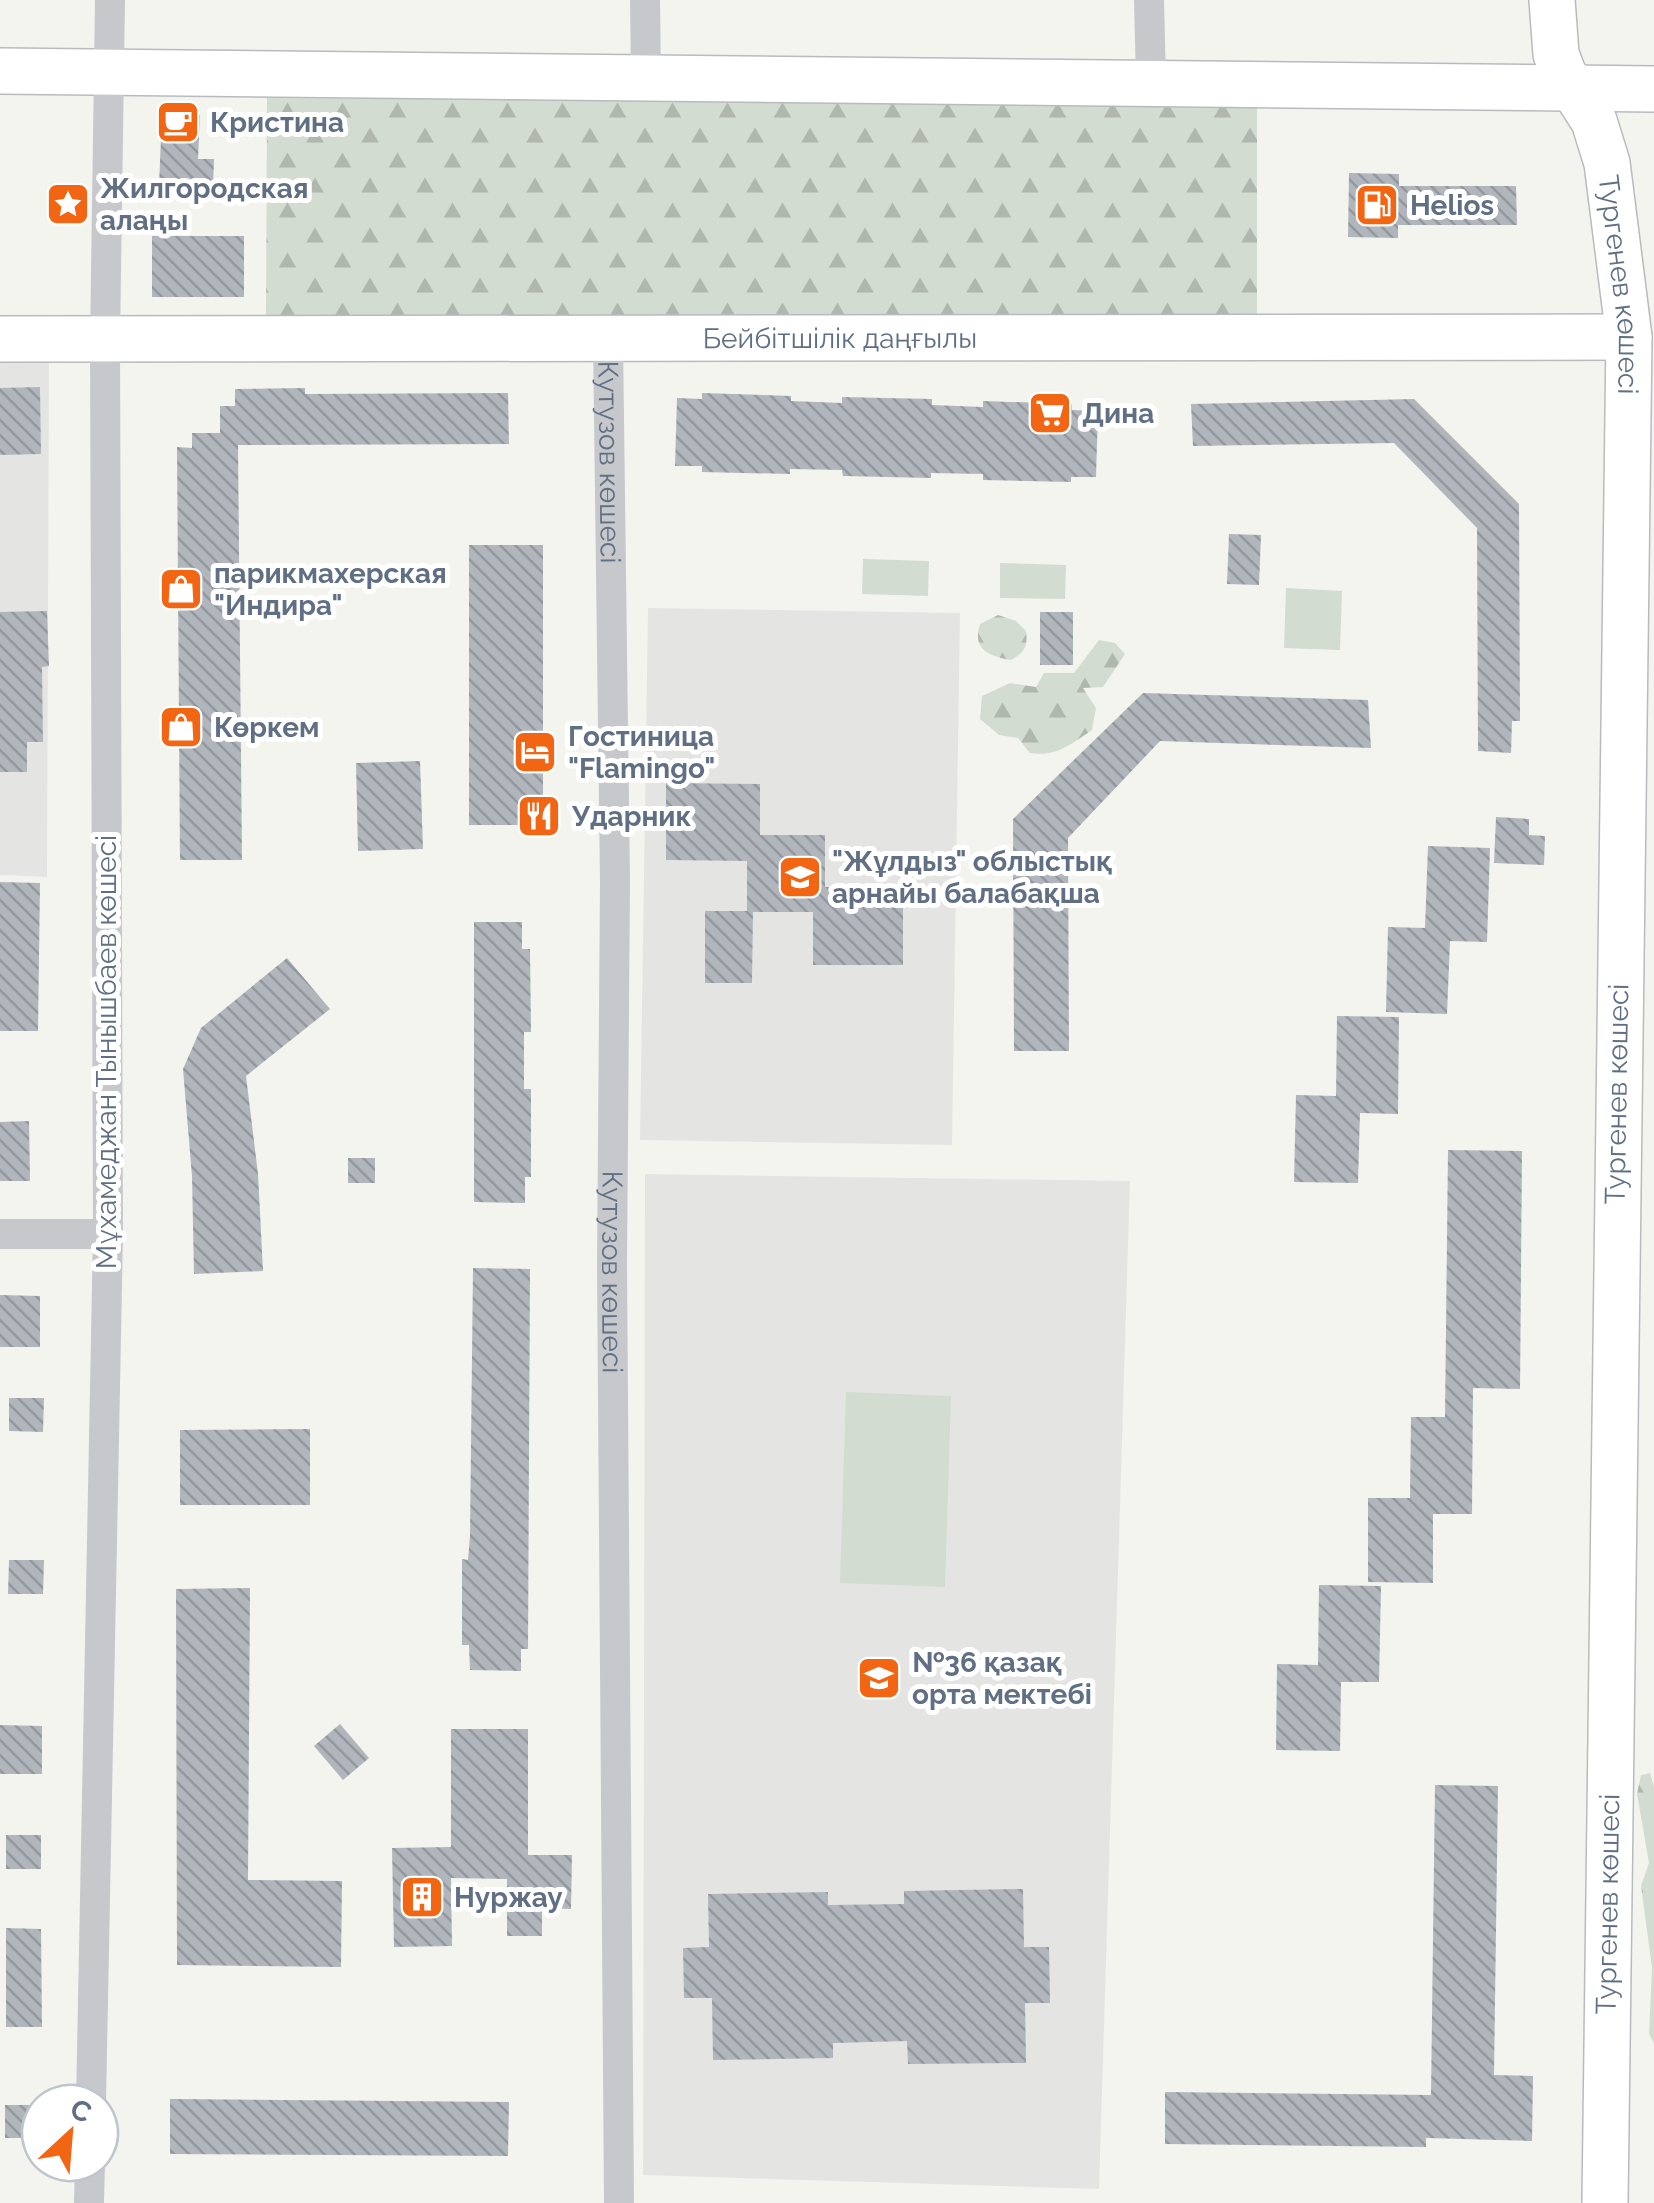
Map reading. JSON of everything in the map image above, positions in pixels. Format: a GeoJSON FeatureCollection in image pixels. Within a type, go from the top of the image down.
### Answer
{"type":"FeatureCollection","features":[{"type":"Feature","properties":{"kind":"main road","name":"Тургенев көшесі"},"geometry":{"type":"LineString","coordinates":[[1552,0],[1556,54],[1563,73],[1594,121],[1608,163],[1629,337],[1604,2203]]}},
{"type":"Feature","properties":{"kind":"main road"},"geometry":{"type":"LineString","coordinates":[[0,71],[1654,89]]}},
{"type":"Feature","properties":{"kind":"main road"},"geometry":{"type":"LineString","coordinates":[[1629,337],[1654,294]]}},
{"type":"Feature","properties":{"kind":"main road","name":"Бейбітшілік даңғылы"},"geometry":{"type":"LineString","coordinates":[[0,339],[1629,337]]}},
{"type":"Feature","properties":{"kind":"street","name":"Мұхамеджан Тынышбаев көшесі"},"geometry":{"type":"LineString","coordinates":[[90,2083],[108,1234],[105,341],[110,0]]}},
{"type":"Feature","properties":{"kind":"street"},"geometry":{"type":"LineString","coordinates":[[646,0],[646,77]]}},
{"type":"Feature","properties":{"kind":"street"},"geometry":{"type":"LineString","coordinates":[[1148,0],[1151,82]]}},
{"type":"Feature","properties":{"kind":"street","name":"Кутузов көшесі"},"geometry":{"type":"LineString","coordinates":[[608,340],[615,882],[612,1284],[619,2203]]}},
{"type":"Feature","properties":{"kind":"street"},"geometry":{"type":"LineString","coordinates":[[0,1234],[108,1234]]}},
{"type":"Feature","properties":{"kind":"shaded area"},"geometry":{"type":"Polygon","coordinates":[[[0,361],[49,362],[47,877],[0,875],[0,361]]]}},
{"type":"Feature","properties":{"kind":"shaded area","name":"\"Жұлдыз\" облыстық арнайы балабақша"},"geometry":{"type":"Polygon","coordinates":[[[648,608],[960,613],[952,1145],[640,1140],[648,608]]]}},
{"type":"Feature","properties":{"kind":"shaded area","name":"№36 қазақ орта мектебі"},"geometry":{"type":"Polygon","coordinates":[[[645,1174],[1130,1181],[1099,2189],[643,2175],[645,1174]]]}},
{"type":"Feature","properties":{"kind":"green space"},"geometry":{"type":"Polygon","coordinates":[[[267,98],[1257,104],[1257,325],[266,318],[267,98]]]}},
{"type":"Feature","properties":{"kind":"green space"},"geometry":{"type":"Polygon","coordinates":[[[863,559],[929,561],[928,596],[862,594],[863,559]]]}},
{"type":"Feature","properties":{"kind":"green space"},"geometry":{"type":"Polygon","coordinates":[[[1000,563],[1066,565],[1065,599],[1000,598],[1000,563]]]}},
{"type":"Feature","properties":{"kind":"green space"},"geometry":{"type":"Polygon","coordinates":[[[1286,588],[1342,591],[1340,650],[1284,648],[1286,588]]]}},
{"type":"Feature","properties":{"kind":"green space"},"geometry":{"type":"Polygon","coordinates":[[[998,615],[1016,621],[1026,631],[1024,648],[1011,660],[984,650],[978,640],[980,624],[998,615]]]}},
{"type":"Feature","properties":{"kind":"green space"},"geometry":{"type":"Polygon","coordinates":[[[1099,640],[1115,643],[1125,654],[1103,687],[1083,688],[1096,708],[1092,730],[1077,740],[1055,751],[1030,753],[1018,738],[999,735],[980,719],[982,696],[1010,683],[1036,687],[1044,673],[1074,673],[1099,640]]]}},
{"type":"Feature","properties":{"kind":"green space"},"geometry":{"type":"Polygon","coordinates":[[[846,1392],[951,1396],[945,1587],[840,1583],[846,1392]]]}},
{"type":"Feature","properties":{"kind":"green space"},"geometry":{"type":"Polygon","coordinates":[[[1650,1773],[1654,1787],[1654,2043],[1649,2034],[1652,1968],[1641,1886],[1649,1863],[1637,1794],[1641,1775],[1650,1773]]]}},
{"type":"Feature","properties":{"kind":"building"},"geometry":{"type":"Polygon","coordinates":[[[162,114],[200,115],[198,159],[214,159],[213,187],[159,185],[162,114]]]}},
{"type":"Feature","properties":{"kind":"building"},"geometry":{"type":"Polygon","coordinates":[[[1349,173],[1399,174],[1399,186],[1516,186],[1517,225],[1398,225],[1398,238],[1348,237],[1349,173]]]}},
{"type":"Feature","properties":{"kind":"building"},"geometry":{"type":"Polygon","coordinates":[[[152,236],[244,236],[244,297],[152,297],[152,236]]]}},
{"type":"Feature","properties":{"kind":"building"},"geometry":{"type":"Polygon","coordinates":[[[40,387],[41,454],[0,455],[0,388],[40,387]]]}},
{"type":"Feature","properties":{"kind":"building"},"geometry":{"type":"Polygon","coordinates":[[[305,388],[305,394],[508,393],[509,444],[238,445],[242,860],[180,860],[177,447],[192,448],[192,433],[220,433],[220,406],[235,406],[235,389],[305,388]]]}},
{"type":"Feature","properties":{"kind":"building"},"geometry":{"type":"Polygon","coordinates":[[[702,393],[791,396],[791,401],[842,403],[842,397],[932,399],[932,405],[983,407],[983,401],[1072,404],[1072,410],[1098,411],[1096,477],[1071,477],[1071,482],[983,480],[983,474],[931,473],[931,478],[843,476],[842,470],[790,469],[790,474],[702,472],[702,466],[675,466],[677,398],[702,399],[702,393]]]}},
{"type":"Feature","properties":{"kind":"building"},"geometry":{"type":"Polygon","coordinates":[[[1414,399],[1519,504],[1520,721],[1512,721],[1511,753],[1478,751],[1477,528],[1394,443],[1193,446],[1191,404],[1414,399]]]}},
{"type":"Feature","properties":{"kind":"building"},"geometry":{"type":"Polygon","coordinates":[[[1229,534],[1261,535],[1259,585],[1227,584],[1229,534]]]}},
{"type":"Feature","properties":{"kind":"building"},"geometry":{"type":"Polygon","coordinates":[[[469,545],[543,545],[543,825],[469,825],[469,545]]]}},
{"type":"Feature","properties":{"kind":"building"},"geometry":{"type":"Polygon","coordinates":[[[47,611],[49,666],[42,667],[43,742],[27,742],[27,772],[0,772],[0,612],[47,611]]]}},
{"type":"Feature","properties":{"kind":"building"},"geometry":{"type":"Polygon","coordinates":[[[1040,612],[1073,612],[1073,665],[1040,665],[1040,612]]]}},
{"type":"Feature","properties":{"kind":"building"},"geometry":{"type":"Polygon","coordinates":[[[1143,693],[1368,700],[1371,748],[1160,741],[1068,838],[1069,1051],[1014,1051],[1013,819],[1143,693]]]}},
{"type":"Feature","properties":{"kind":"building"},"geometry":{"type":"Polygon","coordinates":[[[420,761],[423,849],[358,851],[356,763],[420,761]]]}},
{"type":"Feature","properties":{"kind":"building"},"geometry":{"type":"Polygon","coordinates":[[[666,783],[760,784],[760,835],[825,835],[825,887],[903,887],[903,965],[813,965],[813,912],[753,912],[752,983],[705,983],[705,911],[747,911],[747,861],[666,860],[666,783]]]}},
{"type":"Feature","properties":{"kind":"building"},"geometry":{"type":"Polygon","coordinates":[[[1496,817],[1529,819],[1529,835],[1545,836],[1544,865],[1494,863],[1496,817]]]}},
{"type":"Feature","properties":{"kind":"building"},"geometry":{"type":"Polygon","coordinates":[[[1428,846],[1490,848],[1487,942],[1450,941],[1447,1014],[1386,1012],[1388,927],[1425,928],[1428,846]]]}},
{"type":"Feature","properties":{"kind":"building"},"geometry":{"type":"Polygon","coordinates":[[[0,882],[40,883],[38,1031],[0,1031],[0,882]]]}},
{"type":"Feature","properties":{"kind":"building"},"geometry":{"type":"Polygon","coordinates":[[[474,922],[522,922],[522,949],[530,949],[531,1032],[524,1032],[524,1089],[531,1089],[531,1177],[525,1177],[525,1203],[474,1202],[474,922]]]}},
{"type":"Feature","properties":{"kind":"building"},"geometry":{"type":"Polygon","coordinates":[[[287,958],[330,1009],[246,1076],[258,1174],[263,1271],[194,1274],[192,1176],[183,1069],[201,1028],[287,958]]]}},
{"type":"Feature","properties":{"kind":"building"},"geometry":{"type":"Polygon","coordinates":[[[1337,1016],[1399,1017],[1398,1114],[1360,1113],[1358,1183],[1294,1182],[1296,1095],[1336,1096],[1337,1016]]]}},
{"type":"Feature","properties":{"kind":"building"},"geometry":{"type":"Polygon","coordinates":[[[29,1121],[30,1181],[0,1181],[0,1122],[29,1121]]]}},
{"type":"Feature","properties":{"kind":"building"},"geometry":{"type":"Polygon","coordinates":[[[1448,1150],[1522,1151],[1520,1389],[1473,1388],[1472,1514],[1433,1514],[1433,1583],[1368,1582],[1368,1498],[1410,1498],[1411,1417],[1445,1417],[1448,1150]]]}},
{"type":"Feature","properties":{"kind":"building"},"geometry":{"type":"Polygon","coordinates":[[[348,1158],[375,1158],[375,1183],[348,1183],[348,1158]]]}},
{"type":"Feature","properties":{"kind":"building"},"geometry":{"type":"Polygon","coordinates":[[[473,1268],[530,1269],[528,1649],[521,1649],[521,1671],[470,1670],[469,1645],[462,1645],[462,1559],[468,1560],[470,1536],[473,1268]]]}},
{"type":"Feature","properties":{"kind":"building"},"geometry":{"type":"Polygon","coordinates":[[[0,1295],[40,1296],[40,1347],[0,1347],[0,1295]]]}},
{"type":"Feature","properties":{"kind":"building"},"geometry":{"type":"Polygon","coordinates":[[[9,1398],[44,1398],[43,1432],[9,1431],[9,1398]]]}},
{"type":"Feature","properties":{"kind":"building"},"geometry":{"type":"Polygon","coordinates":[[[310,1429],[310,1505],[180,1505],[180,1430],[310,1429]]]}},
{"type":"Feature","properties":{"kind":"building"},"geometry":{"type":"Polygon","coordinates":[[[9,1560],[44,1560],[43,1594],[8,1594],[9,1560]]]}},
{"type":"Feature","properties":{"kind":"building"},"geometry":{"type":"Polygon","coordinates":[[[1319,1585],[1381,1586],[1379,1682],[1341,1682],[1340,1751],[1276,1750],[1277,1664],[1318,1665],[1319,1585]]]}},
{"type":"Feature","properties":{"kind":"building"},"geometry":{"type":"Polygon","coordinates":[[[250,1588],[248,1880],[342,1881],[341,1967],[177,1965],[176,1589],[250,1588]]]}},
{"type":"Feature","properties":{"kind":"building"},"geometry":{"type":"Polygon","coordinates":[[[340,1724],[369,1758],[343,1780],[314,1746],[340,1724]]]}},
{"type":"Feature","properties":{"kind":"building"},"geometry":{"type":"Polygon","coordinates":[[[0,1725],[42,1726],[42,1774],[0,1774],[0,1725]]]}},
{"type":"Feature","properties":{"kind":"building"},"geometry":{"type":"Polygon","coordinates":[[[451,1729],[528,1729],[528,1855],[572,1855],[571,1909],[542,1908],[542,1936],[507,1936],[507,1879],[451,1878],[452,1946],[394,1947],[392,1848],[451,1847],[451,1729]]]}},
{"type":"Feature","properties":{"kind":"building"},"geometry":{"type":"Polygon","coordinates":[[[1435,1785],[1498,1786],[1494,2075],[1533,2076],[1532,2141],[1426,2138],[1426,2147],[1165,2144],[1165,2092],[1431,2095],[1435,1785]]]}},
{"type":"Feature","properties":{"kind":"building"},"geometry":{"type":"Polygon","coordinates":[[[6,1835],[41,1835],[41,1869],[6,1869],[6,1835]]]}},
{"type":"Feature","properties":{"kind":"building"},"geometry":{"type":"Polygon","coordinates":[[[1023,1889],[1024,1947],[1049,1947],[1050,2003],[1025,2003],[1026,2063],[908,2064],[907,2041],[833,2043],[833,2058],[713,2060],[712,1998],[684,1998],[683,1948],[709,1947],[708,1894],[828,1892],[828,1905],[904,1904],[904,1891],[1023,1889]]]}},
{"type":"Feature","properties":{"kind":"building"},"geometry":{"type":"Polygon","coordinates":[[[6,1928],[41,1929],[42,2027],[6,2027],[6,1928]]]}},
{"type":"Feature","properties":{"kind":"building"},"geometry":{"type":"Polygon","coordinates":[[[170,2099],[509,2102],[508,2156],[170,2154],[170,2099]]]}},
{"type":"Feature","properties":{"kind":"building"},"geometry":{"type":"Polygon","coordinates":[[[5,2105],[20,2105],[20,2138],[5,2138],[5,2105]]]}},
{"type":"Feature","properties":{"kind":"place","name":"Кристина"},"geometry":{"type":"Point","coordinates":[178,122]}},
{"type":"Feature","properties":{"kind":"place","name":"Жилгородская алаңы"},"geometry":{"type":"Point","coordinates":[68,204]}},
{"type":"Feature","properties":{"kind":"place","name":"Helios"},"geometry":{"type":"Point","coordinates":[1377,205]}},
{"type":"Feature","properties":{"kind":"place","name":"Дина"},"geometry":{"type":"Point","coordinates":[1050,413]}},
{"type":"Feature","properties":{"kind":"place","name":"парикмахерская \"Индира\""},"geometry":{"type":"Point","coordinates":[181,589]}},
{"type":"Feature","properties":{"kind":"place","name":"Көркем"},"geometry":{"type":"Point","coordinates":[181,727]}},
{"type":"Feature","properties":{"kind":"place","name":"Гостиница \"Flamingo\""},"geometry":{"type":"Point","coordinates":[535,752]}},
{"type":"Feature","properties":{"kind":"place","name":"Ударник"},"geometry":{"type":"Point","coordinates":[539,816]}},
{"type":"Feature","properties":{"kind":"place","name":"\"Жұлдыз\" облыстық арнайы балабақша"},"geometry":{"type":"Point","coordinates":[800,877]}},
{"type":"Feature","properties":{"kind":"place","name":"№36 қазақ орта мектебі"},"geometry":{"type":"Point","coordinates":[879,1678]}},
{"type":"Feature","properties":{"kind":"place","name":"Нуржау"},"geometry":{"type":"Point","coordinates":[422,1897]}}]}
